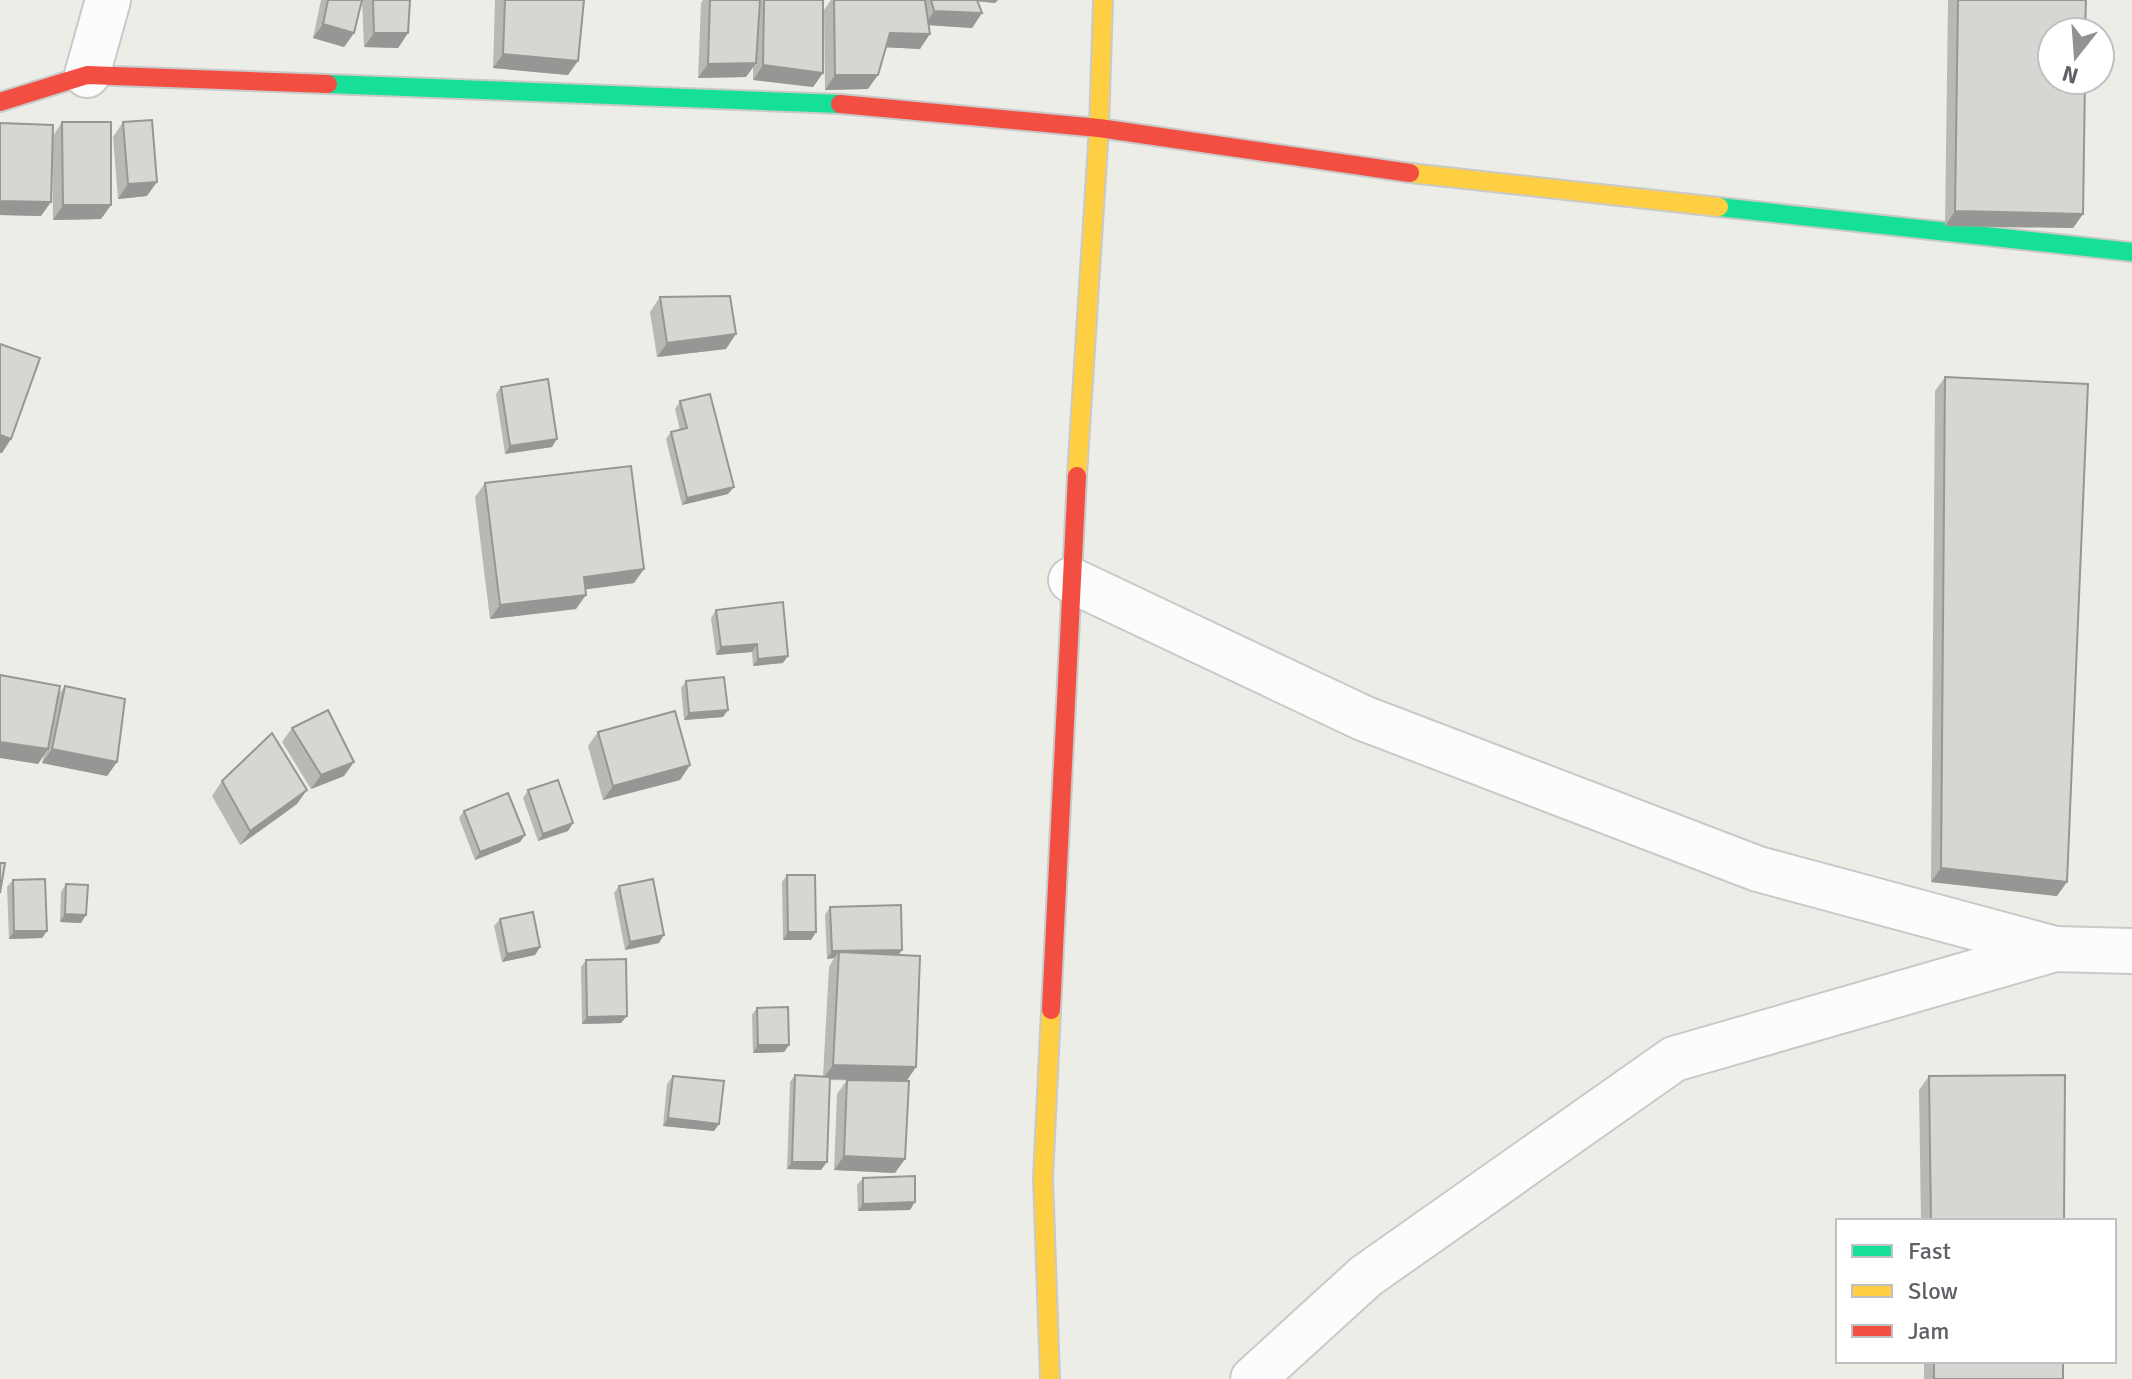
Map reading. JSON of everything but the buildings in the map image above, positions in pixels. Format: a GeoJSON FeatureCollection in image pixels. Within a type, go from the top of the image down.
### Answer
{"type":"FeatureCollection","features":[{"type":"Feature","properties":{"kind":"street"},"geometry":{"type":"LineString","coordinates":[[87,75],[108,0]]}},
{"type":"Feature","properties":{"kind":"street"},"geometry":{"type":"LineString","coordinates":[[1050,1379],[1043,1178],[1071,580],[1099,128],[1103,0]]}},
{"type":"Feature","properties":{"kind":"street"},"geometry":{"type":"LineString","coordinates":[[0,102],[87,75],[816,102],[1099,128],[1405,172],[2132,252]]}},
{"type":"Feature","properties":{"kind":"street"},"geometry":{"type":"LineString","coordinates":[[1071,580],[1363,718],[1758,869],[2055,949],[2132,951]]}},
{"type":"Feature","properties":{"kind":"street"},"geometry":{"type":"LineString","coordinates":[[1253,1379],[1366,1276],[1674,1059],[2055,949]]}},
{"type":"Feature","properties":{"kind":"traffic: fast"},"geometry":{"type":"LineString","coordinates":[[328,84],[840,104]]}},
{"type":"Feature","properties":{"kind":"traffic: fast"},"geometry":{"type":"LineString","coordinates":[[1719,207],[2132,252]]}},
{"type":"Feature","properties":{"kind":"traffic: slow"},"geometry":{"type":"LineString","coordinates":[[1077,476],[1099,128],[1103,0]]}},
{"type":"Feature","properties":{"kind":"traffic: slow"},"geometry":{"type":"LineString","coordinates":[[1410,173],[1719,207]]}},
{"type":"Feature","properties":{"kind":"traffic: slow"},"geometry":{"type":"LineString","coordinates":[[1050,1379],[1043,1178],[1051,1010]]}},
{"type":"Feature","properties":{"kind":"traffic: jam"},"geometry":{"type":"LineString","coordinates":[[0,102],[87,75],[328,84]]}},
{"type":"Feature","properties":{"kind":"traffic: jam"},"geometry":{"type":"LineString","coordinates":[[840,104],[1099,128],[1410,173]]}},
{"type":"Feature","properties":{"kind":"traffic: jam"},"geometry":{"type":"LineString","coordinates":[[1051,1010],[1077,476]]}}]}
